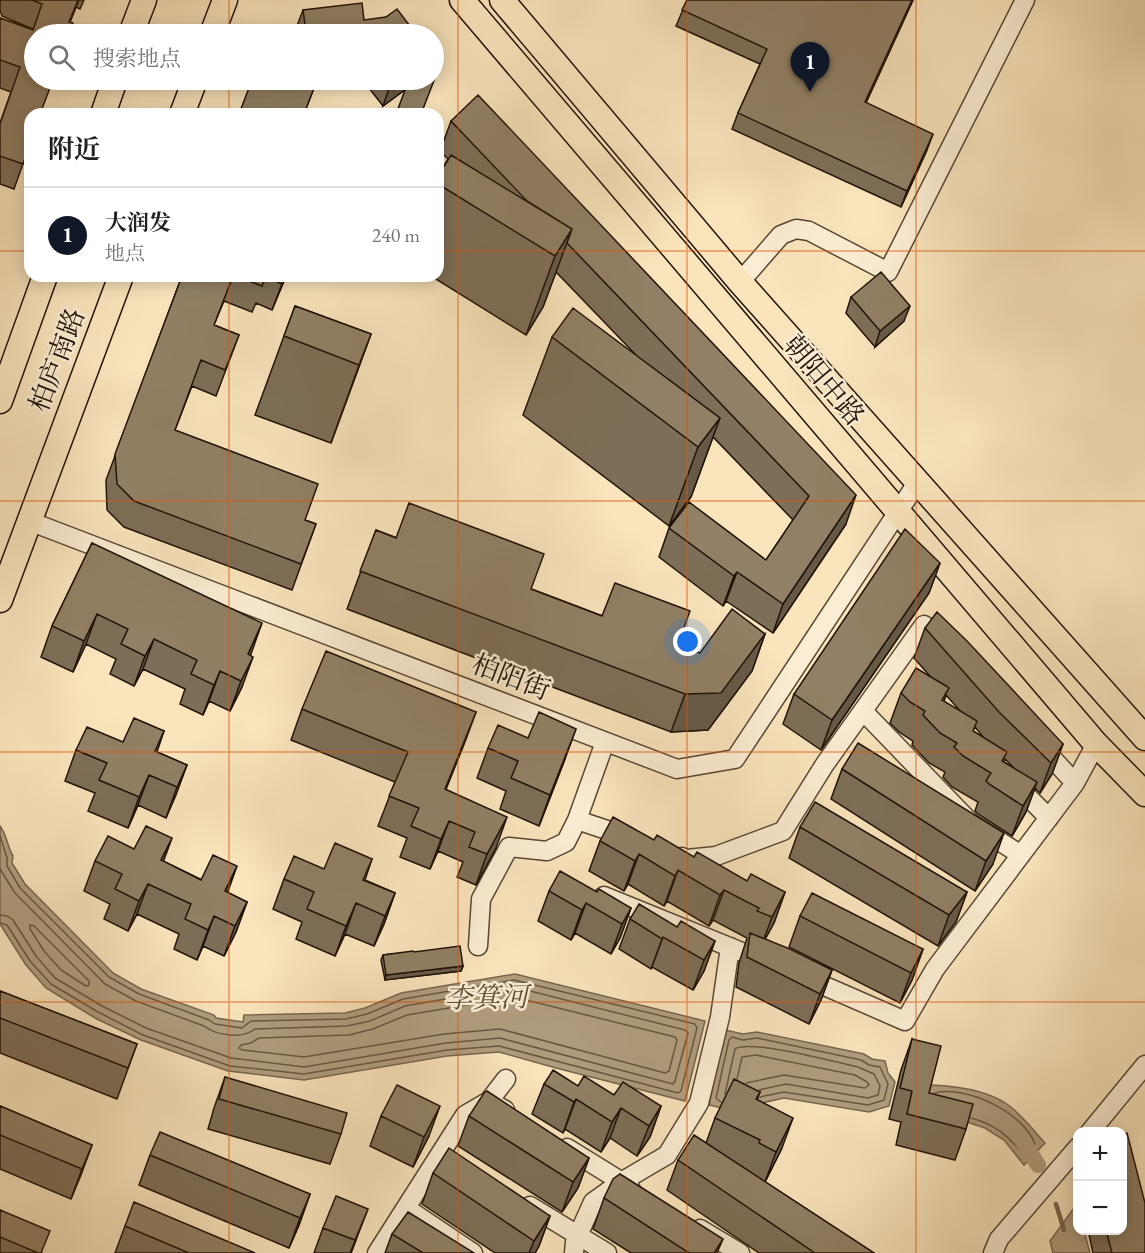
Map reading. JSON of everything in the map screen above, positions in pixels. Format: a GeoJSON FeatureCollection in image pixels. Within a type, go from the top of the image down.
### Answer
{"type":"FeatureCollection","features":[{"type":"Feature","properties":{"kind":"main road"},"geometry":{"type":"LineString","coordinates":[[136,24],[144,0]]}},
{"type":"Feature","properties":{"kind":"main road"},"geometry":{"type":"LineString","coordinates":[[216,24],[225,0]]}},
{"type":"Feature","properties":{"kind":"main road","name":"朝阳中路"},"geometry":{"type":"LineString","coordinates":[[462,0],[1096,744],[1145,794]]}},
{"type":"Feature","properties":{"kind":"main road","name":"朝阳中路"},"geometry":{"type":"LineString","coordinates":[[502,0],[740,282],[1145,738]]}},
{"type":"Feature","properties":{"kind":"main road"},"geometry":{"type":"LineString","coordinates":[[105,108],[111,90]]}},
{"type":"Feature","properties":{"kind":"main road"},"geometry":{"type":"LineString","coordinates":[[184,108],[191,90]]}},
{"type":"Feature","properties":{"kind":"main road","name":"柏庐南路"},"geometry":{"type":"LineString","coordinates":[[0,401],[43,282]]}},
{"type":"Feature","properties":{"kind":"main road","name":"柏庐南路"},"geometry":{"type":"LineString","coordinates":[[0,600],[119,282]]}},
{"type":"Feature","properties":{"kind":"street"},"geometry":{"type":"LineString","coordinates":[[740,282],[782,235],[796,229],[809,231],[888,272],[1025,0]]}},
{"type":"Feature","properties":{"kind":"street","name":"柏阳街"},"geometry":{"type":"LineString","coordinates":[[29,520],[677,769],[735,759],[917,483]]}},
{"type":"Feature","properties":{"kind":"street"},"geometry":{"type":"LineString","coordinates":[[666,851],[687,859],[716,856],[783,831],[924,625],[956,655]]}},
{"type":"Feature","properties":{"kind":"street"},"geometry":{"type":"LineString","coordinates":[[900,659],[914,676]]}},
{"type":"Feature","properties":{"kind":"street"},"geometry":{"type":"LineString","coordinates":[[863,711],[971,823],[1021,855]]}},
{"type":"Feature","properties":{"kind":"street"},"geometry":{"type":"LineString","coordinates":[[1031,735],[1075,783]]}},
{"type":"Feature","properties":{"kind":"street"},"geometry":{"type":"LineString","coordinates":[[477,946],[481,899],[509,847],[548,851],[566,842],[577,820],[605,742]]}},
{"type":"Feature","properties":{"kind":"street"},"geometry":{"type":"LineString","coordinates":[[597,893],[786,970],[905,1022],[935,969],[1075,783],[1096,744]]}},
{"type":"Feature","properties":{"kind":"street"},"geometry":{"type":"LineString","coordinates":[[1003,772],[1049,818]]}},
{"type":"Feature","properties":{"kind":"street"},"geometry":{"type":"LineString","coordinates":[[805,796],[823,808]]}},
{"type":"Feature","properties":{"kind":"street"},"geometry":{"type":"LineString","coordinates":[[577,820],[644,843]]}},
{"type":"Feature","properties":{"kind":"street"},"geometry":{"type":"LineString","coordinates":[[963,897],[982,909]]}},
{"type":"Feature","properties":{"kind":"street"},"geometry":{"type":"LineString","coordinates":[[576,1244],[593,1202],[621,1182],[667,1155],[699,1103],[718,1022],[730,947]]}},
{"type":"Feature","properties":{"kind":"street"},"geometry":{"type":"LineString","coordinates":[[1093,1127],[1145,1065]]}},
{"type":"Feature","properties":{"kind":"street"},"geometry":{"type":"LineString","coordinates":[[377,1253],[465,1114],[489,1101],[506,1079]]}},
{"type":"Feature","properties":{"kind":"street"},"geometry":{"type":"LineString","coordinates":[[489,1101],[520,1119]]}},
{"type":"Feature","properties":{"kind":"street"},"geometry":{"type":"LineString","coordinates":[[550,1138],[641,1194]]}},
{"type":"Feature","properties":{"kind":"street"},"geometry":{"type":"LineString","coordinates":[[441,1151],[461,1163]]}},
{"type":"Feature","properties":{"kind":"street"},"geometry":{"type":"LineString","coordinates":[[993,1253],[999,1239],[1073,1153]]}},
{"type":"Feature","properties":{"kind":"street"},"geometry":{"type":"LineString","coordinates":[[519,1199],[576,1244],[608,1253]]}},
{"type":"Feature","properties":{"kind":"street"},"geometry":{"type":"LineString","coordinates":[[406,1208],[473,1253]]}},
{"type":"Feature","properties":{"kind":"street"},"geometry":{"type":"LineString","coordinates":[[681,1217],[740,1253]]}},
{"type":"Feature","properties":{"kind":"water"},"geometry":{"type":"Polygon","coordinates":[[[0,826],[13,856],[12,863],[25,884],[113,973],[141,989],[214,1015],[216,1018],[243,1022],[244,1015],[345,1013],[365,1008],[401,993],[515,974],[705,1021],[685,1101],[499,1052],[447,1056],[304,1080],[228,1071],[141,1040],[95,1018],[46,988],[26,965],[0,924],[0,826]]]}},
{"type":"Feature","properties":{"kind":"water"},"geometry":{"type":"Polygon","coordinates":[[[725,1030],[743,1034],[757,1032],[864,1054],[872,1059],[885,1061],[888,1073],[895,1082],[889,1106],[869,1112],[784,1098],[730,1110],[709,1105],[725,1030]]]}},
{"type":"Feature","properties":{"kind":"water"},"geometry":{"type":"Polygon","coordinates":[[[930,1085],[951,1086],[984,1093],[1004,1102],[1025,1120],[1045,1143],[1024,1165],[1004,1140],[985,1128],[924,1108],[930,1085]]]}},
{"type":"Feature","properties":{"kind":"water"},"geometry":{"type":"Polygon","coordinates":[[[1073,1209],[1073,1235],[1085,1235],[1090,1253],[1053,1253],[1050,1241],[1073,1209]]]}},
{"type":"Feature","properties":{"kind":"building"},"geometry":{"type":"Polygon","coordinates":[[[32,0],[78,0],[69,22],[73,24],[35,24],[42,4],[32,0]]]}},
{"type":"Feature","properties":{"kind":"building"},"geometry":{"type":"Polygon","coordinates":[[[687,0],[912,0],[865,102],[933,134],[907,191],[738,113],[767,49],[682,10],[687,0]]]}},
{"type":"Feature","properties":{"kind":"building"},"geometry":{"type":"Polygon","coordinates":[[[362,3],[364,20],[386,17],[397,9],[408,24],[305,24],[303,10],[362,3]]]}},
{"type":"Feature","properties":{"kind":"building"},"geometry":{"type":"Polygon","coordinates":[[[0,18],[24,27],[24,90],[49,90],[42,108],[24,108],[23,164],[0,156],[0,124],[20,67],[0,60],[0,18]]]}},
{"type":"Feature","properties":{"kind":"building"},"geometry":{"type":"Polygon","coordinates":[[[248,90],[313,90],[306,108],[241,108],[248,90]]]}},
{"type":"Feature","properties":{"kind":"building"},"geometry":{"type":"Polygon","coordinates":[[[405,90],[430,90],[423,108],[398,108],[405,90]]]}},
{"type":"Feature","properties":{"kind":"building"},"geometry":{"type":"Polygon","coordinates":[[[478,95],[856,495],[783,604],[737,572],[734,576],[669,528],[689,502],[766,560],[809,496],[567,243],[572,229],[527,201],[451,121],[478,95]]]}},
{"type":"Feature","properties":{"kind":"building"},"geometry":{"type":"Polygon","coordinates":[[[451,155],[572,229],[555,256],[444,188],[444,166],[451,155]]]}},
{"type":"Feature","properties":{"kind":"building"},"geometry":{"type":"Polygon","coordinates":[[[881,272],[910,306],[880,331],[851,297],[881,272]]]}},
{"type":"Feature","properties":{"kind":"building"},"geometry":{"type":"Polygon","coordinates":[[[180,282],[231,282],[214,325],[239,335],[225,370],[201,360],[175,430],[318,484],[305,520],[316,524],[301,564],[134,501],[117,484],[115,454],[180,282]]]}},
{"type":"Feature","properties":{"kind":"building"},"geometry":{"type":"Polygon","coordinates":[[[252,282],[264,282],[262,286],[252,282]]]}},
{"type":"Feature","properties":{"kind":"building"},"geometry":{"type":"Polygon","coordinates":[[[295,306],[371,334],[359,365],[284,336],[295,306]]]}},
{"type":"Feature","properties":{"kind":"building"},"geometry":{"type":"Polygon","coordinates":[[[573,308],[720,418],[698,447],[552,337],[573,308]]]}},
{"type":"Feature","properties":{"kind":"building"},"geometry":{"type":"Polygon","coordinates":[[[409,503],[544,554],[531,589],[602,616],[615,583],[690,611],[678,644],[700,653],[732,609],[765,634],[721,693],[685,694],[360,571],[376,530],[396,538],[409,503]]]}},
{"type":"Feature","properties":{"kind":"building"},"geometry":{"type":"Polygon","coordinates":[[[905,529],[940,563],[832,720],[794,694],[905,529]]]}},
{"type":"Feature","properties":{"kind":"building"},"geometry":{"type":"Polygon","coordinates":[[[92,543],[262,623],[248,654],[253,657],[241,681],[220,671],[214,685],[191,674],[197,660],[154,639],[145,656],[121,644],[128,629],[97,614],[84,641],[52,626],[92,543]]]}},
{"type":"Feature","properties":{"kind":"building"},"geometry":{"type":"Polygon","coordinates":[[[937,612],[1063,744],[1051,763],[999,712],[925,628],[937,612]]]}},
{"type":"Feature","properties":{"kind":"building"},"geometry":{"type":"Polygon","coordinates":[[[326,651],[476,712],[445,789],[507,817],[487,854],[469,847],[475,832],[449,821],[441,839],[411,826],[419,808],[389,796],[408,752],[302,709],[326,651]]]}},
{"type":"Feature","properties":{"kind":"building"},"geometry":{"type":"Polygon","coordinates":[[[916,668],[949,688],[942,700],[977,721],[973,731],[1007,752],[1002,761],[1037,782],[1023,806],[989,784],[986,781],[991,773],[963,756],[954,747],[957,743],[940,733],[923,715],[925,711],[901,693],[916,668]]]}},
{"type":"Feature","properties":{"kind":"building"},"geometry":{"type":"Polygon","coordinates":[[[539,712],[576,729],[550,795],[511,778],[518,761],[488,748],[498,725],[528,738],[539,712]]]}},
{"type":"Feature","properties":{"kind":"building"},"geometry":{"type":"Polygon","coordinates":[[[134,718],[164,731],[155,751],[187,765],[177,787],[149,775],[139,797],[99,780],[107,763],[76,750],[87,727],[123,742],[134,718]]]}},
{"type":"Feature","properties":{"kind":"building"},"geometry":{"type":"Polygon","coordinates":[[[858,743],[1004,833],[986,861],[842,769],[858,743]]]}},
{"type":"Feature","properties":{"kind":"building"},"geometry":{"type":"Polygon","coordinates":[[[815,802],[967,892],[949,915],[800,827],[815,802]]]}},
{"type":"Feature","properties":{"kind":"building"},"geometry":{"type":"Polygon","coordinates":[[[613,817],[654,840],[657,835],[694,857],[697,852],[747,881],[751,874],[785,892],[772,917],[757,911],[759,908],[724,890],[720,895],[678,870],[675,876],[639,854],[635,861],[600,841],[613,817]]]}},
{"type":"Feature","properties":{"kind":"building"},"geometry":{"type":"Polygon","coordinates":[[[146,826],[172,838],[161,860],[201,880],[213,855],[237,866],[225,891],[247,902],[235,926],[214,916],[208,930],[185,919],[191,904],[148,884],[139,901],[115,889],[122,874],[95,861],[108,836],[134,849],[146,826]]]}},
{"type":"Feature","properties":{"kind":"building"},"geometry":{"type":"Polygon","coordinates":[[[335,843],[372,859],[363,880],[395,893],[385,916],[356,903],[346,926],[307,909],[314,892],[284,879],[294,856],[324,869],[335,843]]]}},
{"type":"Feature","properties":{"kind":"building"},"geometry":{"type":"Polygon","coordinates":[[[560,871],[597,892],[599,889],[631,908],[622,924],[586,903],[582,910],[549,891],[560,871]]]}},
{"type":"Feature","properties":{"kind":"building"},"geometry":{"type":"Polygon","coordinates":[[[812,893],[923,949],[911,973],[800,916],[812,893]]]}},
{"type":"Feature","properties":{"kind":"building"},"geometry":{"type":"Polygon","coordinates":[[[639,904],[677,927],[681,921],[715,941],[704,960],[663,937],[662,939],[630,919],[639,904]]]}},
{"type":"Feature","properties":{"kind":"building"},"geometry":{"type":"Polygon","coordinates":[[[750,933],[790,949],[832,970],[820,994],[747,957],[750,933]]]}},
{"type":"Feature","properties":{"kind":"building"},"geometry":{"type":"Polygon","coordinates":[[[460,946],[463,966],[386,975],[383,955],[460,946]]]}},
{"type":"Feature","properties":{"kind":"building"},"geometry":{"type":"Polygon","coordinates":[[[0,991],[137,1044],[128,1068],[0,1018],[0,991]]]}},
{"type":"Feature","properties":{"kind":"building"},"geometry":{"type":"Polygon","coordinates":[[[912,1039],[941,1046],[929,1093],[973,1104],[966,1129],[907,1114],[912,1091],[900,1088],[912,1039]]]}},
{"type":"Feature","properties":{"kind":"building"},"geometry":{"type":"Polygon","coordinates":[[[553,1070],[578,1086],[584,1076],[614,1095],[623,1082],[661,1106],[649,1126],[621,1108],[612,1122],[576,1099],[574,1102],[544,1084],[553,1070]]]}},
{"type":"Feature","properties":{"kind":"building"},"geometry":{"type":"Polygon","coordinates":[[[225,1077],[347,1113],[341,1134],[219,1099],[225,1077]]]}},
{"type":"Feature","properties":{"kind":"building"},"geometry":{"type":"Polygon","coordinates":[[[734,1079],[760,1092],[756,1099],[793,1118],[776,1152],[759,1143],[760,1140],[715,1118],[734,1079]]]}},
{"type":"Feature","properties":{"kind":"building"},"geometry":{"type":"Polygon","coordinates":[[[397,1085],[440,1106],[424,1137],[381,1116],[397,1085]]]}},
{"type":"Feature","properties":{"kind":"building"},"geometry":{"type":"Polygon","coordinates":[[[487,1091],[589,1158],[573,1182],[469,1116],[487,1091]]]}},
{"type":"Feature","properties":{"kind":"building"},"geometry":{"type":"Polygon","coordinates":[[[0,1106],[92,1145],[82,1169],[0,1135],[0,1106]]]}},
{"type":"Feature","properties":{"kind":"building"},"geometry":{"type":"Polygon","coordinates":[[[160,1132],[310,1194],[300,1218],[150,1155],[160,1132]]]}},
{"type":"Feature","properties":{"kind":"building"},"geometry":{"type":"Polygon","coordinates":[[[1127,1133],[1145,1203],[1145,1253],[1112,1253],[1107,1235],[1127,1235],[1127,1133]]]}},
{"type":"Feature","properties":{"kind":"building"},"geometry":{"type":"Polygon","coordinates":[[[694,1135],[874,1253],[815,1253],[678,1160],[694,1135]]]}},
{"type":"Feature","properties":{"kind":"building"},"geometry":{"type":"Polygon","coordinates":[[[449,1148],[550,1216],[534,1241],[433,1173],[449,1148]]]}},
{"type":"Feature","properties":{"kind":"building"},"geometry":{"type":"Polygon","coordinates":[[[620,1174],[723,1239],[714,1253],[689,1253],[604,1198],[613,1179],[620,1174]]]}},
{"type":"Feature","properties":{"kind":"building"},"geometry":{"type":"Polygon","coordinates":[[[336,1196],[368,1209],[355,1240],[323,1228],[336,1196]]]}},
{"type":"Feature","properties":{"kind":"building"},"geometry":{"type":"Polygon","coordinates":[[[134,1202],[255,1253],[189,1253],[125,1226],[134,1202]]]}},
{"type":"Feature","properties":{"kind":"building"},"geometry":{"type":"Polygon","coordinates":[[[0,1210],[50,1231],[41,1253],[0,1237],[0,1210]]]}},
{"type":"Feature","properties":{"kind":"building"},"geometry":{"type":"Polygon","coordinates":[[[408,1212],[474,1253],[423,1253],[392,1234],[408,1212]]]}},
{"type":"Feature","properties":{"kind":"waterway","name":"李箕河"},"geometry":{"type":"LineString","coordinates":[[1021,1138],[1038,1165]]}},
{"type":"Feature","properties":{"kind":"waterway"},"geometry":{"type":"LineString","coordinates":[[1056,1204],[1064,1230]]}},
{"type":"Feature","properties":{"kind":"place","name":"大润发"},"geometry":{"type":"Point","coordinates":[810,92]}}]}
